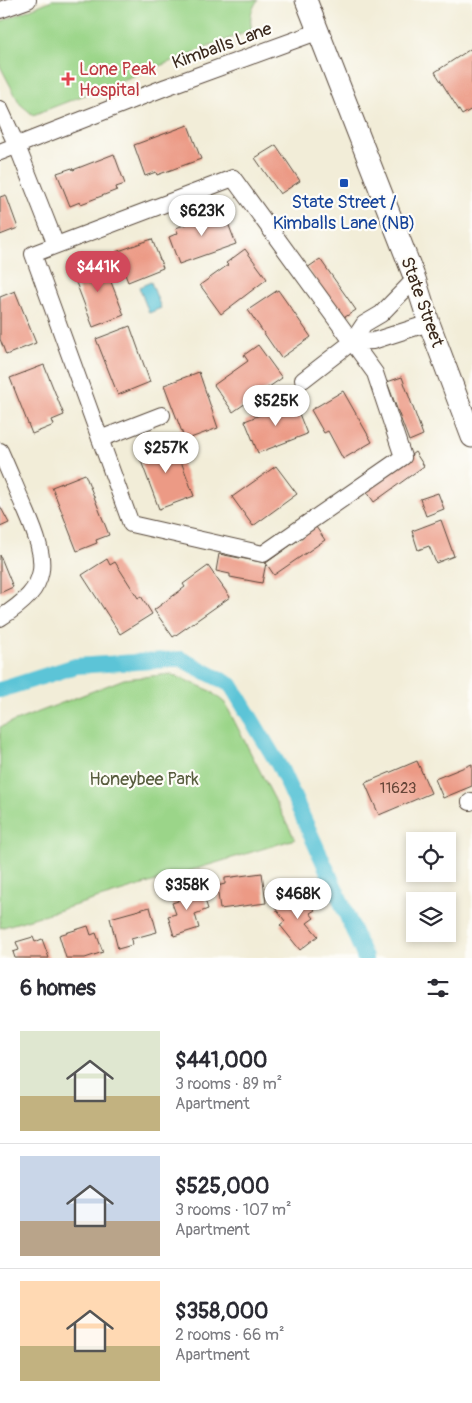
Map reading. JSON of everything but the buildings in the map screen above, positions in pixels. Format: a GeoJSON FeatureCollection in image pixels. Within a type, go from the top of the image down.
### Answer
{"type":"FeatureCollection","features":[{"type":"Feature","properties":{"kind":"main road","name":"State Street"},"geometry":{"type":"LineString","coordinates":[[306,0],[415,280],[429,322],[467,410],[472,436]]}},
{"type":"Feature","properties":{"kind":"street"},"geometry":{"type":"LineString","coordinates":[[0,10],[28,0]]}},
{"type":"Feature","properties":{"kind":"street","name":"Kimballs Lane"},"geometry":{"type":"LineString","coordinates":[[0,152],[166,87],[318,32]]}},
{"type":"Feature","properties":{"kind":"street"},"geometry":{"type":"LineString","coordinates":[[0,109],[17,146],[56,245]]}},
{"type":"Feature","properties":{"kind":"street"},"geometry":{"type":"LineString","coordinates":[[232,178],[375,373],[403,456],[263,554],[131,524],[32,254],[56,245],[232,178]]}},
{"type":"Feature","properties":{"kind":"street"},"geometry":{"type":"LineString","coordinates":[[303,380],[352,342],[364,324],[380,314],[415,280]]}},
{"type":"Feature","properties":{"kind":"street"},"geometry":{"type":"LineString","coordinates":[[352,342],[373,341],[429,322]]}},
{"type":"Feature","properties":{"kind":"street"},"geometry":{"type":"LineString","coordinates":[[100,439],[162,415]]}},
{"type":"Feature","properties":{"kind":"street"},"geometry":{"type":"LineString","coordinates":[[0,451],[38,538],[41,556],[41,571],[36,586],[26,599],[0,618]]}},
{"type":"Feature","properties":{"kind":"green space","name":"Lone Peak Hospital"},"geometry":{"type":"Polygon","coordinates":[[[52,0],[258,0],[251,14],[252,30],[33,115],[20,104],[0,66],[0,22],[52,0]]]}},
{"type":"Feature","properties":{"kind":"green space","name":"Honeybee Park"},"geometry":{"type":"Polygon","coordinates":[[[171,674],[209,690],[225,703],[295,839],[0,928],[0,727],[124,679],[171,674]]]}},
{"type":"Feature","properties":{"kind":"water"},"geometry":{"type":"Polygon","coordinates":[[[151,282],[161,308],[149,313],[139,287],[151,282]]]}},
{"type":"Feature","properties":{"kind":"waterway"},"geometry":{"type":"LineString","coordinates":[[0,690],[76,666],[181,659],[231,685],[281,769],[365,958]]}},
{"type":"Feature","properties":{"kind":"place","name":"Lone Peak Hospital"},"geometry":{"type":"Point","coordinates":[68,79]}},
{"type":"Feature","properties":{"kind":"place","name":"State Street / Kimballs Lane (NB)"},"geometry":{"type":"Point","coordinates":[344,183]}}]}
